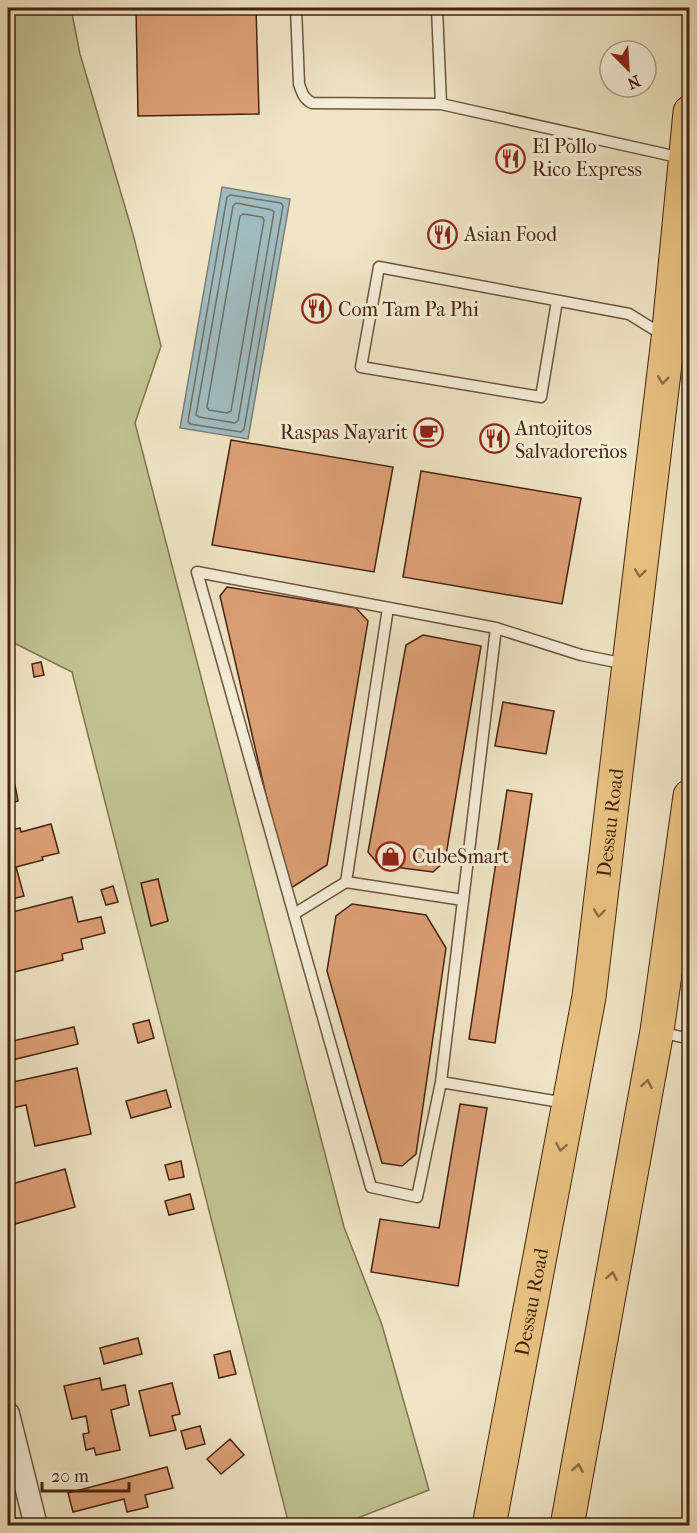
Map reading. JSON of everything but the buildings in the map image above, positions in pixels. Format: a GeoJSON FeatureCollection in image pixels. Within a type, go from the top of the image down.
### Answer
{"type":"FeatureCollection","features":[{"type":"Feature","properties":{"kind":"main road","name":"Dessau Road"},"geometry":{"type":"LineString","coordinates":[[489,1526],[589,997],[629,664],[679,340],[685,159],[690,112]]}},
{"type":"Feature","properties":{"kind":"main road"},"geometry":{"type":"LineString","coordinates":[[567,1526],[657,1031],[690,796]]}},
{"type":"Feature","properties":{"kind":"street"},"geometry":{"type":"LineString","coordinates":[[8,1414],[36,1526]]}},
{"type":"Feature","properties":{"kind":"lane"},"geometry":{"type":"LineString","coordinates":[[296,8],[299,84],[307,100],[312,103],[441,104],[685,159]]}},
{"type":"Feature","properties":{"kind":"lane"},"geometry":{"type":"LineString","coordinates":[[437,8],[441,104]]}},
{"type":"Feature","properties":{"kind":"lane"},"geometry":{"type":"LineString","coordinates":[[557,302],[541,397],[361,367],[379,267],[629,314],[679,340]]}},
{"type":"Feature","properties":{"kind":"lane"},"geometry":{"type":"LineString","coordinates":[[496,628],[441,1083],[417,1197],[371,1187],[197,572],[496,628],[581,655],[629,664]]}},
{"type":"Feature","properties":{"kind":"lane"},"geometry":{"type":"LineString","coordinates":[[346,882],[388,608]]}},
{"type":"Feature","properties":{"kind":"lane"},"geometry":{"type":"LineString","coordinates":[[294,914],[346,882],[463,900]]}},
{"type":"Feature","properties":{"kind":"lane"},"geometry":{"type":"LineString","coordinates":[[657,1031],[690,1039]]}},
{"type":"Feature","properties":{"kind":"lane"},"geometry":{"type":"LineString","coordinates":[[441,1083],[569,1104]]}},
{"type":"Feature","properties":{"kind":"green space"},"geometry":{"type":"Polygon","coordinates":[[[8,8],[71,8],[80,54],[133,234],[161,346],[135,423],[344,1227],[382,1325],[429,1490],[340,1525],[289,1525],[72,672],[8,640],[8,8]]]}},
{"type":"Feature","properties":{"kind":"water"},"geometry":{"type":"Polygon","coordinates":[[[222,187],[290,199],[248,439],[180,428],[222,187]]]}},
{"type":"Feature","properties":{"kind":"place","name":"El Pollo Rico Express"},"geometry":{"type":"Point","coordinates":[511,158]}},
{"type":"Feature","properties":{"kind":"place","name":"Asian Food"},"geometry":{"type":"Point","coordinates":[443,234]}},
{"type":"Feature","properties":{"kind":"place","name":"Com Tam Pa Phi"},"geometry":{"type":"Point","coordinates":[317,309]}},
{"type":"Feature","properties":{"kind":"place","name":"Raspas Nayarit"},"geometry":{"type":"Point","coordinates":[429,432]}},
{"type":"Feature","properties":{"kind":"place","name":"Antojitos Salvadoreños"},"geometry":{"type":"Point","coordinates":[494,439]}},
{"type":"Feature","properties":{"kind":"place","name":"CubeSmart"},"geometry":{"type":"Point","coordinates":[391,856]}}]}
